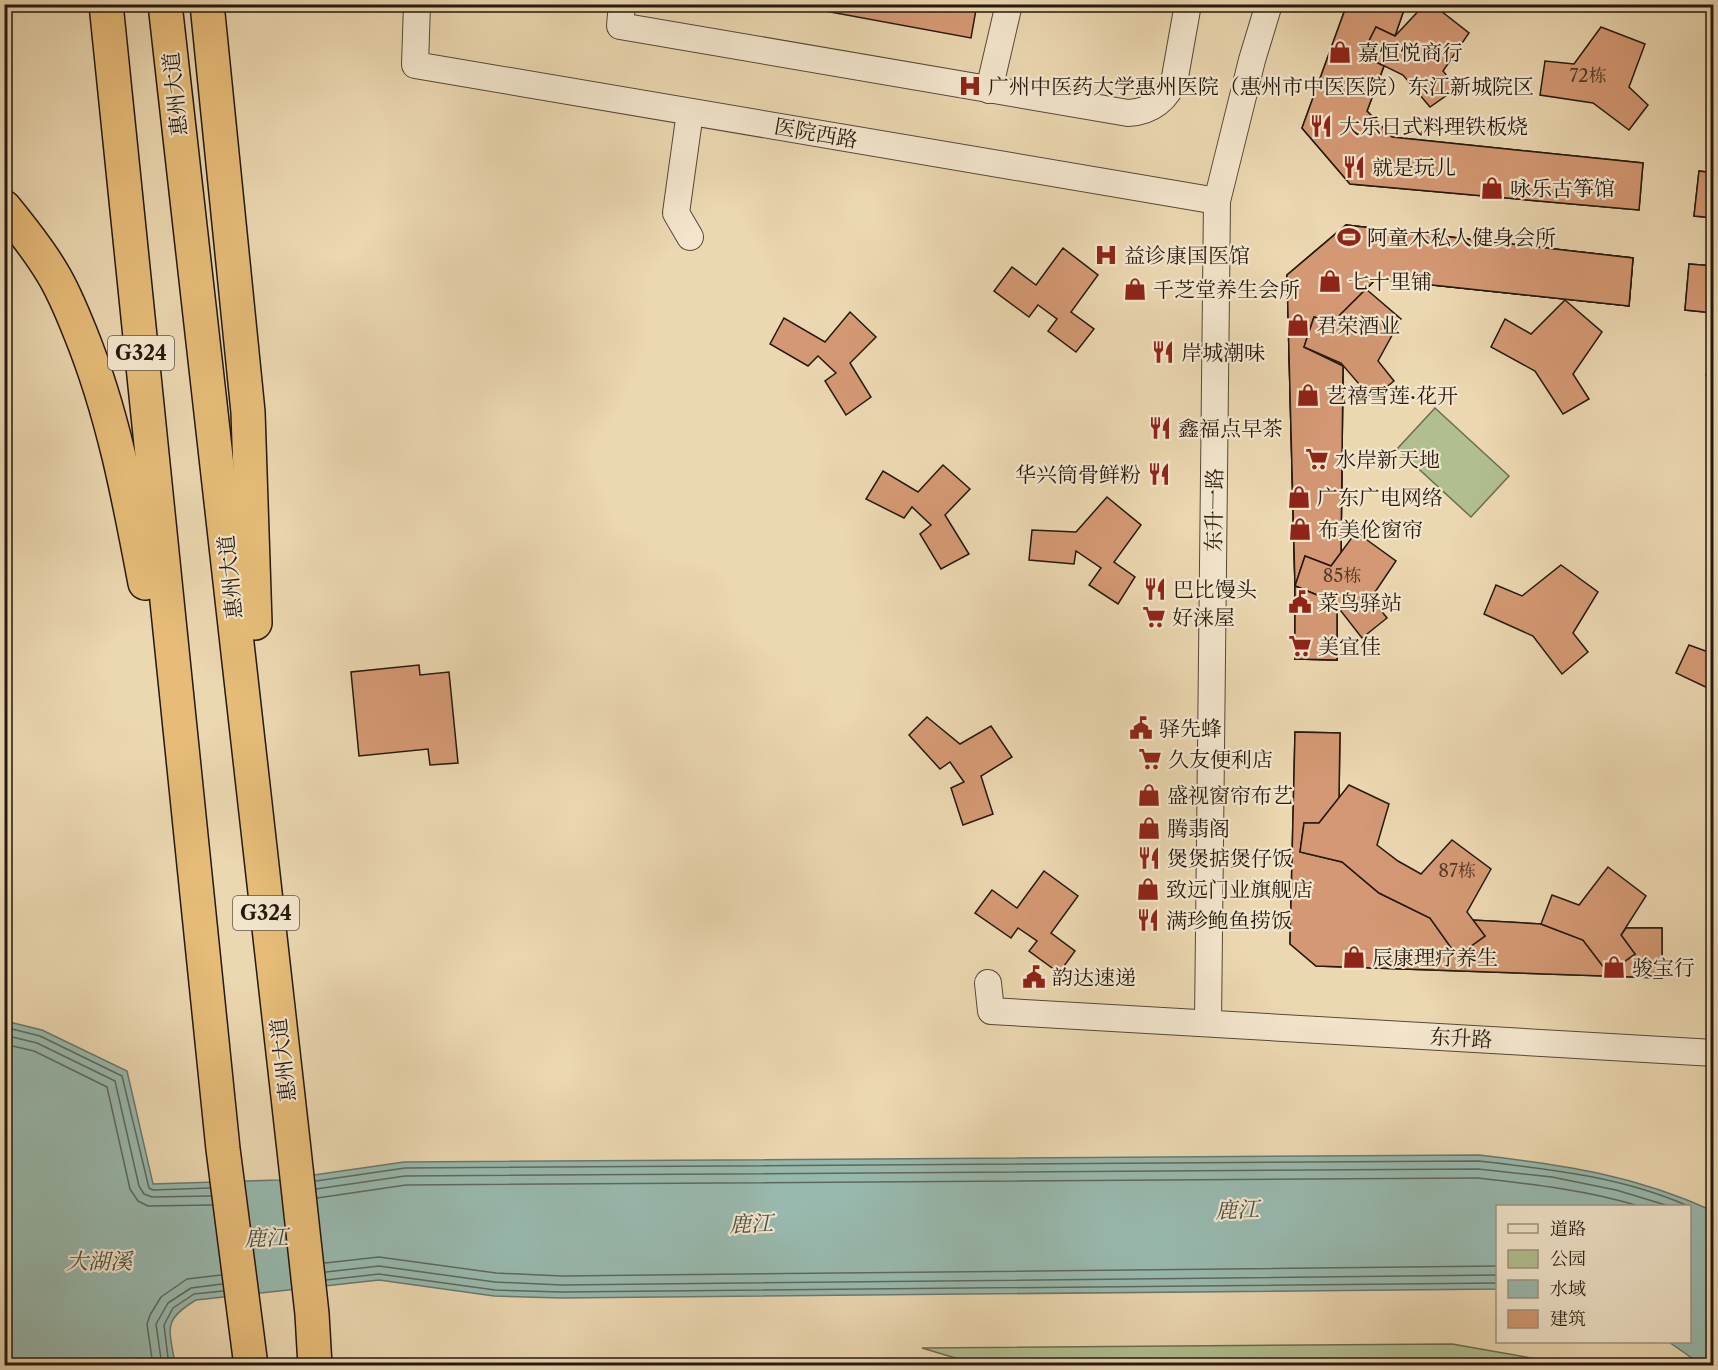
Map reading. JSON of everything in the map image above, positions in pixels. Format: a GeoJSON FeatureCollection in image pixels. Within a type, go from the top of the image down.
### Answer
{"type":"FeatureCollection","features":[{"type":"Feature","properties":{"kind":"highway","name":"G324"},"geometry":{"type":"LineString","coordinates":[[105,4],[223,1149],[251,1365]]}},
{"type":"Feature","properties":{"kind":"highway","name":"惠州大道"},"geometry":{"type":"LineString","coordinates":[[165,4],[294,1150],[312,1314],[315,1365]]}},
{"type":"Feature","properties":{"kind":"highway"},"geometry":{"type":"LineString","coordinates":[[207,4],[248,412],[255,623],[241,677]]}},
{"type":"Feature","properties":{"kind":"highway"},"geometry":{"type":"LineString","coordinates":[[4,207],[35,246],[54,275],[72,314],[106,404],[129,497],[149,608],[176,701]]}},
{"type":"Feature","properties":{"kind":"street","name":"医院西路"},"geometry":{"type":"LineString","coordinates":[[417,4],[415,65],[1217,201]]}},
{"type":"Feature","properties":{"kind":"street"},"geometry":{"type":"LineString","coordinates":[[622,4],[620,26],[1124,113],[1146,110],[1164,98],[1174,82],[1188,4]]}},
{"type":"Feature","properties":{"kind":"street"},"geometry":{"type":"LineString","coordinates":[[989,90],[1009,4]]}},
{"type":"Feature","properties":{"kind":"street","name":"东升一路"},"geometry":{"type":"LineString","coordinates":[[1208,1023],[1217,201],[1252,60],[1269,4]]}},
{"type":"Feature","properties":{"kind":"street"},"geometry":{"type":"LineString","coordinates":[[690,112],[675,213],[690,237]]}},
{"type":"Feature","properties":{"kind":"street","name":"东升路"},"geometry":{"type":"LineString","coordinates":[[988,983],[990,1011],[1713,1053]]}},
{"type":"Feature","properties":{"kind":"green space"},"geometry":{"type":"Polygon","coordinates":[[[1435,408],[1509,476],[1471,517],[1397,449],[1435,408]]]}},
{"type":"Feature","properties":{"kind":"green space"},"geometry":{"type":"Polygon","coordinates":[[[1452,1344],[1571,1365],[982,1366],[922,1348],[1452,1344]]]}},
{"type":"Feature","properties":{"kind":"water","name":"大湖溪"},"geometry":{"type":"Polygon","coordinates":[[[5,1021],[42,1030],[127,1071],[153,1184],[279,1180],[404,1162],[1479,1155],[1599,1173],[1655,1188],[1713,1211],[1713,1365],[1702,1365],[1670,1343],[1691,1343],[1691,1205],[1496,1205],[1496,1289],[561,1298],[494,1296],[379,1280],[196,1300],[177,1314],[170,1327],[175,1365],[5,1366],[5,1021]]]}},
{"type":"Feature","properties":{"kind":"building"},"geometry":{"type":"Polygon","coordinates":[[[787,4],[977,4],[971,38],[787,4]]]}},
{"type":"Feature","properties":{"kind":"building"},"geometry":{"type":"Polygon","coordinates":[[[1347,4],[1406,4],[1395,36],[1376,27],[1362,55],[1384,66],[1367,111],[1392,137],[1643,163],[1639,210],[1350,184],[1302,128],[1347,4]]]}},
{"type":"Feature","properties":{"kind":"building"},"geometry":{"type":"Polygon","coordinates":[[[1347,4],[1406,4],[1395,36],[1376,27],[1362,55],[1384,66],[1367,111],[1392,137],[1643,163],[1639,210],[1350,184],[1302,128],[1347,4]]]}},
{"type":"Feature","properties":{"kind":"building"},"geometry":{"type":"Polygon","coordinates":[[[1425,4],[1432,4],[1469,33],[1443,71],[1457,88],[1430,107],[1403,75],[1362,55],[1376,27],[1395,36],[1425,4]]]}},
{"type":"Feature","properties":{"kind":"building"},"geometry":{"type":"Polygon","coordinates":[[[1601,27],[1645,44],[1629,87],[1648,105],[1629,130],[1593,103],[1540,95],[1545,61],[1574,64],[1601,27]]]}},
{"type":"Feature","properties":{"kind":"building"},"geometry":{"type":"Polygon","coordinates":[[[1699,171],[1714,173],[1714,218],[1694,216],[1699,171]]]}},
{"type":"Feature","properties":{"kind":"building"},"geometry":{"type":"Polygon","coordinates":[[[1699,171],[1714,173],[1714,218],[1694,216],[1699,171]]]}},
{"type":"Feature","properties":{"kind":"building","name":"水岸新天地"},"geometry":{"type":"Polygon","coordinates":[[[1346,225],[1633,258],[1629,306],[1376,279],[1332,323],[1314,317],[1304,347],[1343,366],[1341,553],[1331,566],[1305,556],[1295,586],[1287,275],[1346,225]]]}},
{"type":"Feature","properties":{"kind":"building","name":"水岸新天地"},"geometry":{"type":"Polygon","coordinates":[[[1346,225],[1633,258],[1629,306],[1376,279],[1332,323],[1314,317],[1304,347],[1343,366],[1341,553],[1331,566],[1305,556],[1295,586],[1287,275],[1346,225]]]}},
{"type":"Feature","properties":{"kind":"building","name":"水岸新天地"},"geometry":{"type":"Polygon","coordinates":[[[1346,225],[1633,258],[1629,306],[1376,279],[1332,323],[1314,317],[1304,347],[1343,366],[1341,553],[1331,566],[1305,556],[1295,586],[1287,275],[1346,225]]]}},
{"type":"Feature","properties":{"kind":"building"},"geometry":{"type":"Polygon","coordinates":[[[1063,248],[1098,275],[1071,312],[1094,329],[1076,352],[1048,331],[1057,319],[1038,305],[1029,317],[994,291],[1012,267],[1036,285],[1063,248]]]}},
{"type":"Feature","properties":{"kind":"building"},"geometry":{"type":"Polygon","coordinates":[[[1689,264],[1714,266],[1714,313],[1685,310],[1689,264]]]}},
{"type":"Feature","properties":{"kind":"building"},"geometry":{"type":"Polygon","coordinates":[[[1689,264],[1714,266],[1714,313],[1685,310],[1689,264]]]}},
{"type":"Feature","properties":{"kind":"building"},"geometry":{"type":"Polygon","coordinates":[[[1366,289],[1401,319],[1378,361],[1394,381],[1372,399],[1341,363],[1304,347],[1314,317],[1332,323],[1366,289]]]}},
{"type":"Feature","properties":{"kind":"building"},"geometry":{"type":"Polygon","coordinates":[[[1565,300],[1602,332],[1573,374],[1589,399],[1563,414],[1535,371],[1491,347],[1505,319],[1531,334],[1565,300]]]}},
{"type":"Feature","properties":{"kind":"building"},"geometry":{"type":"Polygon","coordinates":[[[850,312],[876,337],[850,363],[871,397],[846,415],[825,381],[836,373],[818,356],[808,366],[770,344],[784,318],[825,342],[850,312]]]}},
{"type":"Feature","properties":{"kind":"building"},"geometry":{"type":"Polygon","coordinates":[[[1714,360],[1714,379],[1706,375],[1714,360]]]}},
{"type":"Feature","properties":{"kind":"building"},"geometry":{"type":"Polygon","coordinates":[[[943,465],[970,489],[945,515],[969,554],[941,569],[920,534],[931,525],[912,507],[904,518],[866,499],[883,471],[918,492],[943,465]]]}},
{"type":"Feature","properties":{"kind":"building"},"geometry":{"type":"Polygon","coordinates":[[[1107,497],[1141,525],[1114,562],[1135,577],[1118,604],[1089,585],[1101,568],[1076,551],[1074,564],[1029,560],[1032,530],[1076,532],[1107,497]]]}},
{"type":"Feature","properties":{"kind":"building"},"geometry":{"type":"Polygon","coordinates":[[[1356,532],[1396,561],[1371,598],[1387,618],[1362,638],[1334,602],[1295,586],[1305,556],[1331,566],[1356,532]]]}},
{"type":"Feature","properties":{"kind":"building"},"geometry":{"type":"Polygon","coordinates":[[[1561,565],[1598,592],[1573,633],[1588,652],[1562,674],[1533,636],[1484,614],[1496,585],[1522,596],[1561,565]]]}},
{"type":"Feature","properties":{"kind":"building"},"geometry":{"type":"Polygon","coordinates":[[[1295,586],[1334,602],[1337,606],[1337,660],[1295,659],[1295,586]]]}},
{"type":"Feature","properties":{"kind":"building"},"geometry":{"type":"Polygon","coordinates":[[[1295,586],[1334,602],[1337,606],[1337,660],[1295,659],[1295,586]]]}},
{"type":"Feature","properties":{"kind":"building"},"geometry":{"type":"Polygon","coordinates":[[[1295,586],[1334,602],[1337,606],[1337,660],[1295,659],[1295,586]]]}},
{"type":"Feature","properties":{"kind":"building"},"geometry":{"type":"Polygon","coordinates":[[[1689,645],[1714,654],[1714,691],[1676,673],[1689,645]]]}},
{"type":"Feature","properties":{"kind":"building"},"geometry":{"type":"Polygon","coordinates":[[[419,665],[420,675],[449,672],[458,763],[430,765],[428,749],[359,756],[351,672],[419,665]]]}},
{"type":"Feature","properties":{"kind":"building"},"geometry":{"type":"Polygon","coordinates":[[[927,717],[960,744],[991,726],[1012,757],[981,776],[993,814],[963,825],[951,788],[964,782],[950,762],[940,769],[909,735],[927,717]]]}},
{"type":"Feature","properties":{"kind":"building"},"geometry":{"type":"Polygon","coordinates":[[[1295,732],[1340,733],[1339,798],[1319,823],[1304,823],[1300,852],[1342,862],[1379,893],[1430,918],[1457,956],[1485,936],[1473,920],[1541,924],[1583,940],[1608,973],[1635,954],[1621,935],[1626,928],[1662,928],[1662,978],[1316,966],[1290,944],[1295,732]]]}},
{"type":"Feature","properties":{"kind":"building"},"geometry":{"type":"Polygon","coordinates":[[[1295,732],[1340,733],[1339,798],[1319,823],[1304,823],[1300,852],[1342,862],[1379,893],[1430,918],[1457,956],[1485,936],[1473,920],[1541,924],[1583,940],[1608,973],[1635,954],[1621,935],[1626,928],[1662,928],[1662,978],[1316,966],[1290,944],[1295,732]]]}},
{"type":"Feature","properties":{"kind":"building"},"geometry":{"type":"Polygon","coordinates":[[[1349,785],[1389,804],[1377,845],[1398,861],[1421,874],[1452,840],[1491,869],[1467,912],[1485,936],[1457,956],[1430,918],[1379,893],[1342,862],[1300,852],[1304,823],[1319,823],[1349,785]]]}},
{"type":"Feature","properties":{"kind":"building"},"geometry":{"type":"Polygon","coordinates":[[[1608,867],[1646,896],[1621,935],[1635,954],[1608,973],[1583,940],[1541,924],[1552,895],[1579,905],[1608,867]]]}},
{"type":"Feature","properties":{"kind":"building"},"geometry":{"type":"Polygon","coordinates":[[[1044,871],[1078,896],[1051,933],[1075,951],[1059,973],[1029,951],[1037,941],[1018,928],[1011,938],[975,913],[992,890],[1017,908],[1044,871]]]}},
{"type":"Feature","properties":{"kind":"place","name":"嘉恒悦商行"},"geometry":{"type":"Point","coordinates":[1340,52]}},
{"type":"Feature","properties":{"kind":"place","name":"广州中医药大学惠州医院（惠州市中医医院）东江新城院区"},"geometry":{"type":"Point","coordinates":[970,86]}},
{"type":"Feature","properties":{"kind":"place","name":"大乐日式料理铁板烧"},"geometry":{"type":"Point","coordinates":[1321,126]}},
{"type":"Feature","properties":{"kind":"place","name":"就是玩儿"},"geometry":{"type":"Point","coordinates":[1354,167]}},
{"type":"Feature","properties":{"kind":"place","name":"咏乐古筝馆"},"geometry":{"type":"Point","coordinates":[1492,188]}},
{"type":"Feature","properties":{"kind":"place","name":"阿童木私人健身会所"},"geometry":{"type":"Point","coordinates":[1349,237]}},
{"type":"Feature","properties":{"kind":"place","name":"益诊康国医馆"},"geometry":{"type":"Point","coordinates":[1106,255]}},
{"type":"Feature","properties":{"kind":"place","name":"七十里铺"},"geometry":{"type":"Point","coordinates":[1330,281]}},
{"type":"Feature","properties":{"kind":"place","name":"千芝堂养生会所"},"geometry":{"type":"Point","coordinates":[1135,289]}},
{"type":"Feature","properties":{"kind":"place","name":"君荣酒业"},"geometry":{"type":"Point","coordinates":[1298,325]}},
{"type":"Feature","properties":{"kind":"place","name":"岸城潮味"},"geometry":{"type":"Point","coordinates":[1163,352]}},
{"type":"Feature","properties":{"kind":"place","name":"艺禧雪莲·花开"},"geometry":{"type":"Point","coordinates":[1308,395]}},
{"type":"Feature","properties":{"kind":"place","name":"鑫福点早茶"},"geometry":{"type":"Point","coordinates":[1160,428]}},
{"type":"Feature","properties":{"kind":"place","name":"水岸新天地"},"geometry":{"type":"Point","coordinates":[1317,459]}},
{"type":"Feature","properties":{"kind":"place","name":"华兴筒骨鲜粉"},"geometry":{"type":"Point","coordinates":[1159,474]}},
{"type":"Feature","properties":{"kind":"place","name":"广东广电网络"},"geometry":{"type":"Point","coordinates":[1299,497]}},
{"type":"Feature","properties":{"kind":"place","name":"布美伦窗帘"},"geometry":{"type":"Point","coordinates":[1300,529]}},
{"type":"Feature","properties":{"kind":"place","name":"巴比馒头"},"geometry":{"type":"Point","coordinates":[1155,589]}},
{"type":"Feature","properties":{"kind":"place","name":"菜鸟驿站"},"geometry":{"type":"Point","coordinates":[1300,602]}},
{"type":"Feature","properties":{"kind":"place","name":"好涞屋"},"geometry":{"type":"Point","coordinates":[1154,617]}},
{"type":"Feature","properties":{"kind":"place","name":"美宜佳"},"geometry":{"type":"Point","coordinates":[1300,646]}},
{"type":"Feature","properties":{"kind":"place","name":"驿先蜂"},"geometry":{"type":"Point","coordinates":[1141,728]}},
{"type":"Feature","properties":{"kind":"place","name":"久友便利店"},"geometry":{"type":"Point","coordinates":[1150,759]}},
{"type":"Feature","properties":{"kind":"place","name":"盛视窗帘布艺"},"geometry":{"type":"Point","coordinates":[1149,795]}},
{"type":"Feature","properties":{"kind":"place","name":"腾翡阁"},"geometry":{"type":"Point","coordinates":[1149,828]}},
{"type":"Feature","properties":{"kind":"place","name":"煲煲掂煲仔饭"},"geometry":{"type":"Point","coordinates":[1149,858]}},
{"type":"Feature","properties":{"kind":"place","name":"致远门业旗舰店"},"geometry":{"type":"Point","coordinates":[1148,889]}},
{"type":"Feature","properties":{"kind":"place","name":"满珍鲍鱼捞饭"},"geometry":{"type":"Point","coordinates":[1148,920]}},
{"type":"Feature","properties":{"kind":"place","name":"辰康理疗养生"},"geometry":{"type":"Point","coordinates":[1354,957]}},
{"type":"Feature","properties":{"kind":"place","name":"骏宝行"},"geometry":{"type":"Point","coordinates":[1614,967]}},
{"type":"Feature","properties":{"kind":"place","name":"韵达速递"},"geometry":{"type":"Point","coordinates":[1034,977]}},
{"type":"Feature","properties":{"kind":"water label","name":"鹿江"},"geometry":{"type":"Point","coordinates":[1237,1210]}},
{"type":"Feature","properties":{"kind":"water label","name":"鹿江"},"geometry":{"type":"Point","coordinates":[751,1224]}},
{"type":"Feature","properties":{"kind":"water label","name":"鹿江"},"geometry":{"type":"Point","coordinates":[266,1238]}}]}
